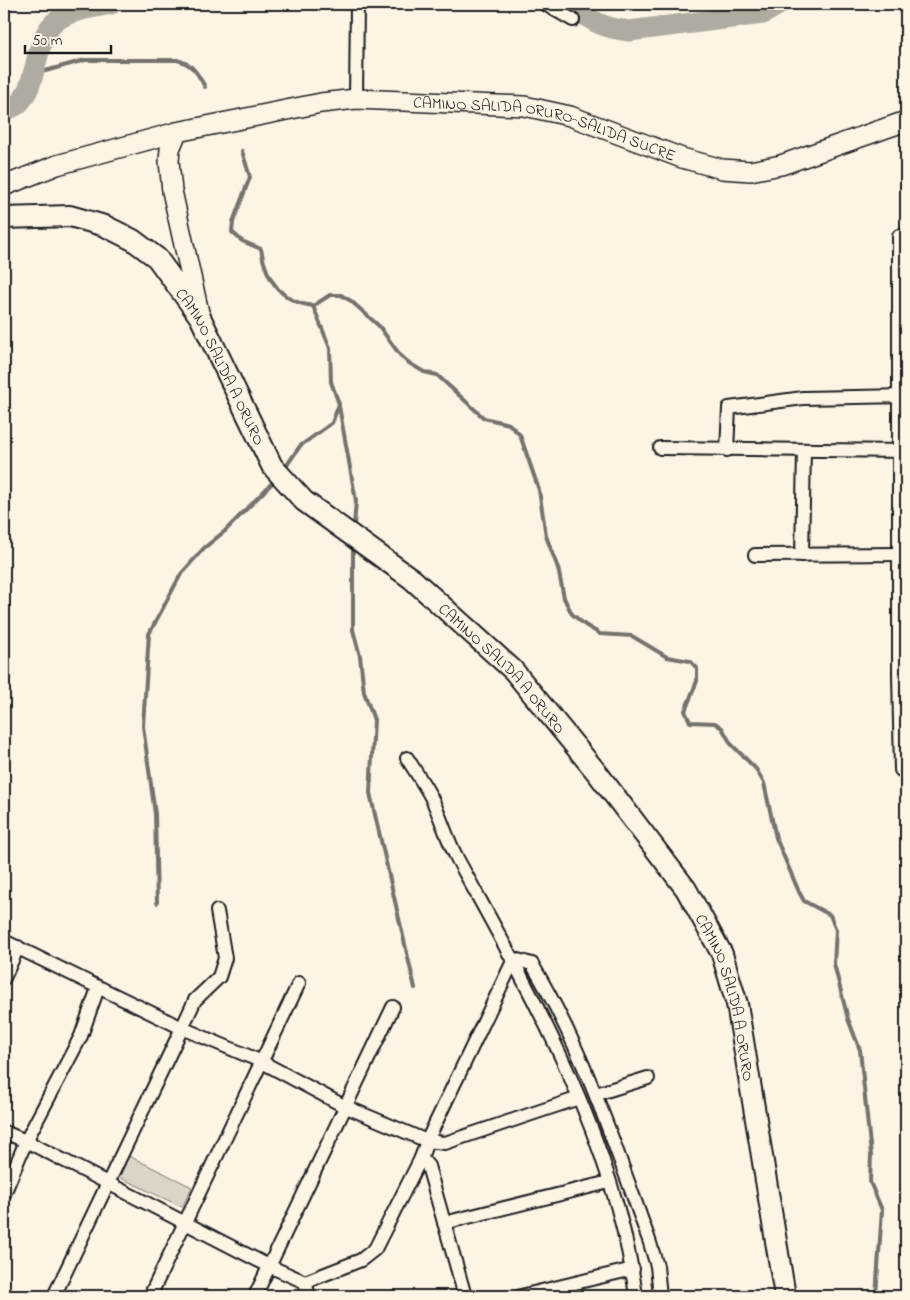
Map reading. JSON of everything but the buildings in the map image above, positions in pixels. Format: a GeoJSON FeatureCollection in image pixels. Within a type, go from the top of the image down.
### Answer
{"type":"FeatureCollection","features":[{"type":"Feature","properties":{"kind":"highway","name":"CAMINO SALIDA A ORURO"},"geometry":{"type":"LineString","coordinates":[[4,218],[70,216],[105,226],[133,240],[157,258],[200,317],[272,466],[304,502],[412,579],[513,670],[598,774],[695,903],[722,954],[737,1004],[785,1296]]}},
{"type":"Feature","properties":{"kind":"main road","name":"CAMINO SALIDA ORURO-SALIDA SUCRE"},"geometry":{"type":"LineString","coordinates":[[4,186],[57,166],[177,132],[321,103],[356,99],[524,106],[570,116],[682,158],[722,169],[750,171],[781,165],[906,121]]}},
{"type":"Feature","properties":{"kind":"main road"},"geometry":{"type":"LineString","coordinates":[[177,132],[170,149],[169,161],[172,191],[200,317]]}},
{"type":"Feature","properties":{"kind":"street"},"geometry":{"type":"LineString","coordinates":[[356,99],[357,4]]}},
{"type":"Feature","properties":{"kind":"street"},"geometry":{"type":"LineString","coordinates":[[545,4],[573,20]]}},
{"type":"Feature","properties":{"kind":"street"},"geometry":{"type":"LineString","coordinates":[[901,770],[899,675],[903,554],[903,310],[899,236],[906,236]]}},
{"type":"Feature","properties":{"kind":"street"},"geometry":{"type":"LineString","coordinates":[[727,450],[729,408],[803,398],[903,396]]}},
{"type":"Feature","properties":{"kind":"street"},"geometry":{"type":"LineString","coordinates":[[660,448],[903,451]]}},
{"type":"Feature","properties":{"kind":"street"},"geometry":{"type":"LineString","coordinates":[[802,555],[804,450]]}},
{"type":"Feature","properties":{"kind":"street"},"geometry":{"type":"LineString","coordinates":[[755,555],[903,554]]}},
{"type":"Feature","properties":{"kind":"street"},"geometry":{"type":"LineString","coordinates":[[407,758],[431,798],[452,848],[514,958],[579,1098],[609,1182],[632,1269],[636,1296]]}},
{"type":"Feature","properties":{"kind":"street"},"geometry":{"type":"LineString","coordinates":[[54,1296],[106,1182],[195,1000],[219,977],[225,958],[217,911]]}},
{"type":"Feature","properties":{"kind":"street"},"geometry":{"type":"LineString","coordinates":[[4,941],[182,1028],[260,1062],[344,1106],[427,1141],[446,1143],[579,1098]]}},
{"type":"Feature","properties":{"kind":"street"},"geometry":{"type":"LineString","coordinates":[[4,978],[18,947]]}},
{"type":"Feature","properties":{"kind":"street"},"geometry":{"type":"LineString","coordinates":[[514,958],[532,964],[558,1007],[596,1094],[655,1257],[660,1296]]}},
{"type":"Feature","properties":{"kind":"street"},"geometry":{"type":"LineString","coordinates":[[4,1132],[26,1141],[269,1266],[305,1282],[361,1260],[375,1249],[421,1158],[427,1141],[514,958]]}},
{"type":"Feature","properties":{"kind":"street"},"geometry":{"type":"LineString","coordinates":[[150,1296],[299,982]]}},
{"type":"Feature","properties":{"kind":"street"},"geometry":{"type":"LineString","coordinates":[[4,1194],[26,1141],[81,1036],[98,988]]}},
{"type":"Feature","properties":{"kind":"street"},"geometry":{"type":"LineString","coordinates":[[255,1296],[393,1006]]}},
{"type":"Feature","properties":{"kind":"street"},"geometry":{"type":"LineString","coordinates":[[596,1094],[648,1078]]}},
{"type":"Feature","properties":{"kind":"street"},"geometry":{"type":"LineString","coordinates":[[421,1158],[428,1166],[465,1296]]}},
{"type":"Feature","properties":{"kind":"street"},"geometry":{"type":"LineString","coordinates":[[444,1223],[609,1182]]}},
{"type":"Feature","properties":{"kind":"street"},"geometry":{"type":"LineString","coordinates":[[521,1296],[632,1269]]}},
{"type":"Feature","properties":{"kind":"street"},"geometry":{"type":"LineString","coordinates":[[305,1282],[309,1296]]}},
{"type":"Feature","properties":{"kind":"shaded area"},"geometry":{"type":"Polygon","coordinates":[[[129,1156],[192,1187],[182,1207],[119,1177],[129,1156]]]}},
{"type":"Feature","properties":{"kind":"waterway"},"geometry":{"type":"LineString","coordinates":[[4,110],[18,104],[25,94],[31,83],[41,44],[55,22],[71,13],[111,4]]}},
{"type":"Feature","properties":{"kind":"waterway"},"geometry":{"type":"LineString","coordinates":[[570,4],[597,23],[629,31],[763,14],[780,4]]}},
{"type":"Feature","properties":{"kind":"waterway"},"geometry":{"type":"LineString","coordinates":[[31,75],[85,60],[177,60],[191,67],[205,87]]}},
{"type":"Feature","properties":{"kind":"waterway"},"geometry":{"type":"LineString","coordinates":[[242,151],[250,177],[233,222],[232,232],[242,241],[261,249],[271,280],[277,288],[292,300],[313,306],[330,295],[341,295],[351,301],[379,326],[400,355],[409,363],[424,372],[437,375],[484,418],[509,424],[520,435],[539,490],[546,536],[558,568],[564,598],[572,614],[600,634],[632,636],[667,657],[690,661],[697,668],[697,681],[685,711],[690,722],[715,723],[722,728],[731,744],[756,769],[764,783],[776,838],[799,892],[804,901],[830,915],[836,930],[834,964],[848,1019],[860,1050],[871,1155],[870,1182],[882,1210],[876,1296]]}},
{"type":"Feature","properties":{"kind":"waterway"},"geometry":{"type":"LineString","coordinates":[[287,465],[300,446],[332,423],[339,404],[331,382],[330,348],[313,306]]}},
{"type":"Feature","properties":{"kind":"waterway"},"geometry":{"type":"LineString","coordinates":[[339,406],[356,501],[354,525]]}},
{"type":"Feature","properties":{"kind":"waterway"},"geometry":{"type":"LineString","coordinates":[[157,903],[155,814],[143,726],[149,634],[181,574],[204,548],[225,531],[276,479]]}},
{"type":"Feature","properties":{"kind":"waterway"},"geometry":{"type":"LineString","coordinates":[[353,550],[353,630],[360,656],[364,692],[374,720],[370,793],[415,988]]}}]}
